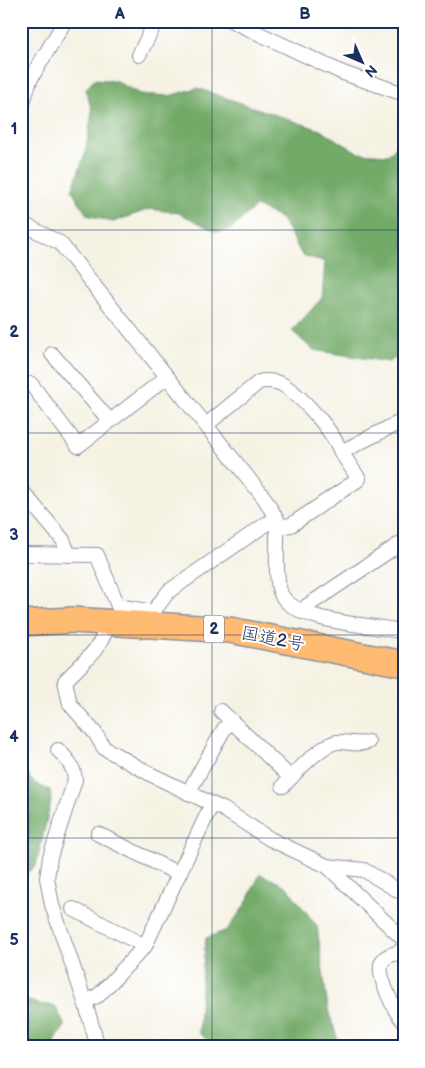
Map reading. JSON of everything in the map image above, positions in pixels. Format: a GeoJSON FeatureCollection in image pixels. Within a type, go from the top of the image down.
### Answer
{"type":"FeatureCollection","features":[{"type":"Feature","properties":{"kind":"highway","name":"国道2号"},"geometry":{"type":"LineString","coordinates":[[21,623],[72,620],[108,622],[151,618],[230,630],[404,664]]}},
{"type":"Feature","properties":{"kind":"street"},"geometry":{"type":"LineString","coordinates":[[21,109],[30,80],[65,21]]}},
{"type":"Feature","properties":{"kind":"street"},"geometry":{"type":"LineString","coordinates":[[140,54],[156,21]]}},
{"type":"Feature","properties":{"kind":"street"},"geometry":{"type":"LineString","coordinates":[[232,21],[342,73],[404,94]]}},
{"type":"Feature","properties":{"kind":"street"},"geometry":{"type":"LineString","coordinates":[[21,223],[60,243],[265,499],[277,524],[278,580],[281,593],[288,603],[302,612],[320,618],[404,632]]}},
{"type":"Feature","properties":{"kind":"street"},"geometry":{"type":"LineString","coordinates":[[52,354],[110,421]]}},
{"type":"Feature","properties":{"kind":"street"},"geometry":{"type":"LineString","coordinates":[[31,384],[78,446],[167,377]]}},
{"type":"Feature","properties":{"kind":"street"},"geometry":{"type":"LineString","coordinates":[[21,554],[97,556],[118,606],[151,618],[169,591],[266,524],[291,525],[359,479],[341,452],[337,441],[310,408],[284,385],[266,380],[259,382],[206,425]]}},
{"type":"Feature","properties":{"kind":"street"},"geometry":{"type":"LineString","coordinates":[[341,452],[398,423],[404,429]]}},
{"type":"Feature","properties":{"kind":"street"},"geometry":{"type":"LineString","coordinates":[[21,490],[63,540],[69,555]]}},
{"type":"Feature","properties":{"kind":"street"},"geometry":{"type":"LineString","coordinates":[[302,612],[307,606],[404,541]]}},
{"type":"Feature","properties":{"kind":"street"},"geometry":{"type":"LineString","coordinates":[[108,622],[106,635],[101,644],[65,681],[70,704],[95,733],[104,748],[152,775],[223,809],[270,839],[327,866],[403,939],[404,946],[399,953],[390,954],[380,966],[386,990],[397,1014],[404,1022]]}},
{"type":"Feature","properties":{"kind":"street"},"geometry":{"type":"LineString","coordinates":[[221,712],[287,782],[316,754],[336,742],[361,744],[368,742]]}},
{"type":"Feature","properties":{"kind":"street"},"geometry":{"type":"LineString","coordinates":[[188,792],[224,729],[231,722]]}},
{"type":"Feature","properties":{"kind":"street"},"geometry":{"type":"LineString","coordinates":[[58,750],[68,760],[74,771],[75,780],[50,857],[48,878],[52,905],[85,1002],[98,1047]]}},
{"type":"Feature","properties":{"kind":"street"},"geometry":{"type":"LineString","coordinates":[[85,1002],[99,996],[146,946],[212,804]]}},
{"type":"Feature","properties":{"kind":"street"},"geometry":{"type":"LineString","coordinates":[[98,834],[179,874]]}},
{"type":"Feature","properties":{"kind":"street"},"geometry":{"type":"LineString","coordinates":[[327,866],[364,870],[404,894]]}},
{"type":"Feature","properties":{"kind":"street"},"geometry":{"type":"LineString","coordinates":[[73,910],[146,946]]}},
{"type":"Feature","properties":{"kind":"green space"},"geometry":{"type":"Polygon","coordinates":[[[95,79],[116,81],[140,94],[169,96],[197,88],[320,130],[359,153],[388,155],[404,138],[404,353],[389,362],[313,350],[292,331],[322,298],[325,262],[302,255],[282,219],[256,206],[231,229],[217,232],[179,213],[150,209],[113,222],[87,215],[72,190],[85,154],[92,112],[86,89],[95,79]]]}},
{"type":"Feature","properties":{"kind":"green space"},"geometry":{"type":"Polygon","coordinates":[[[21,757],[30,778],[37,785],[50,790],[51,801],[36,866],[21,877],[21,757]]]}},
{"type":"Feature","properties":{"kind":"green space"},"geometry":{"type":"Polygon","coordinates":[[[260,874],[286,886],[317,926],[328,1009],[340,1047],[216,1047],[199,1033],[201,984],[206,938],[227,930],[245,905],[260,874]]]}},
{"type":"Feature","properties":{"kind":"green space"},"geometry":{"type":"Polygon","coordinates":[[[21,993],[23,999],[55,1006],[65,1026],[55,1041],[56,1047],[21,1047],[21,993]]]}}]}
